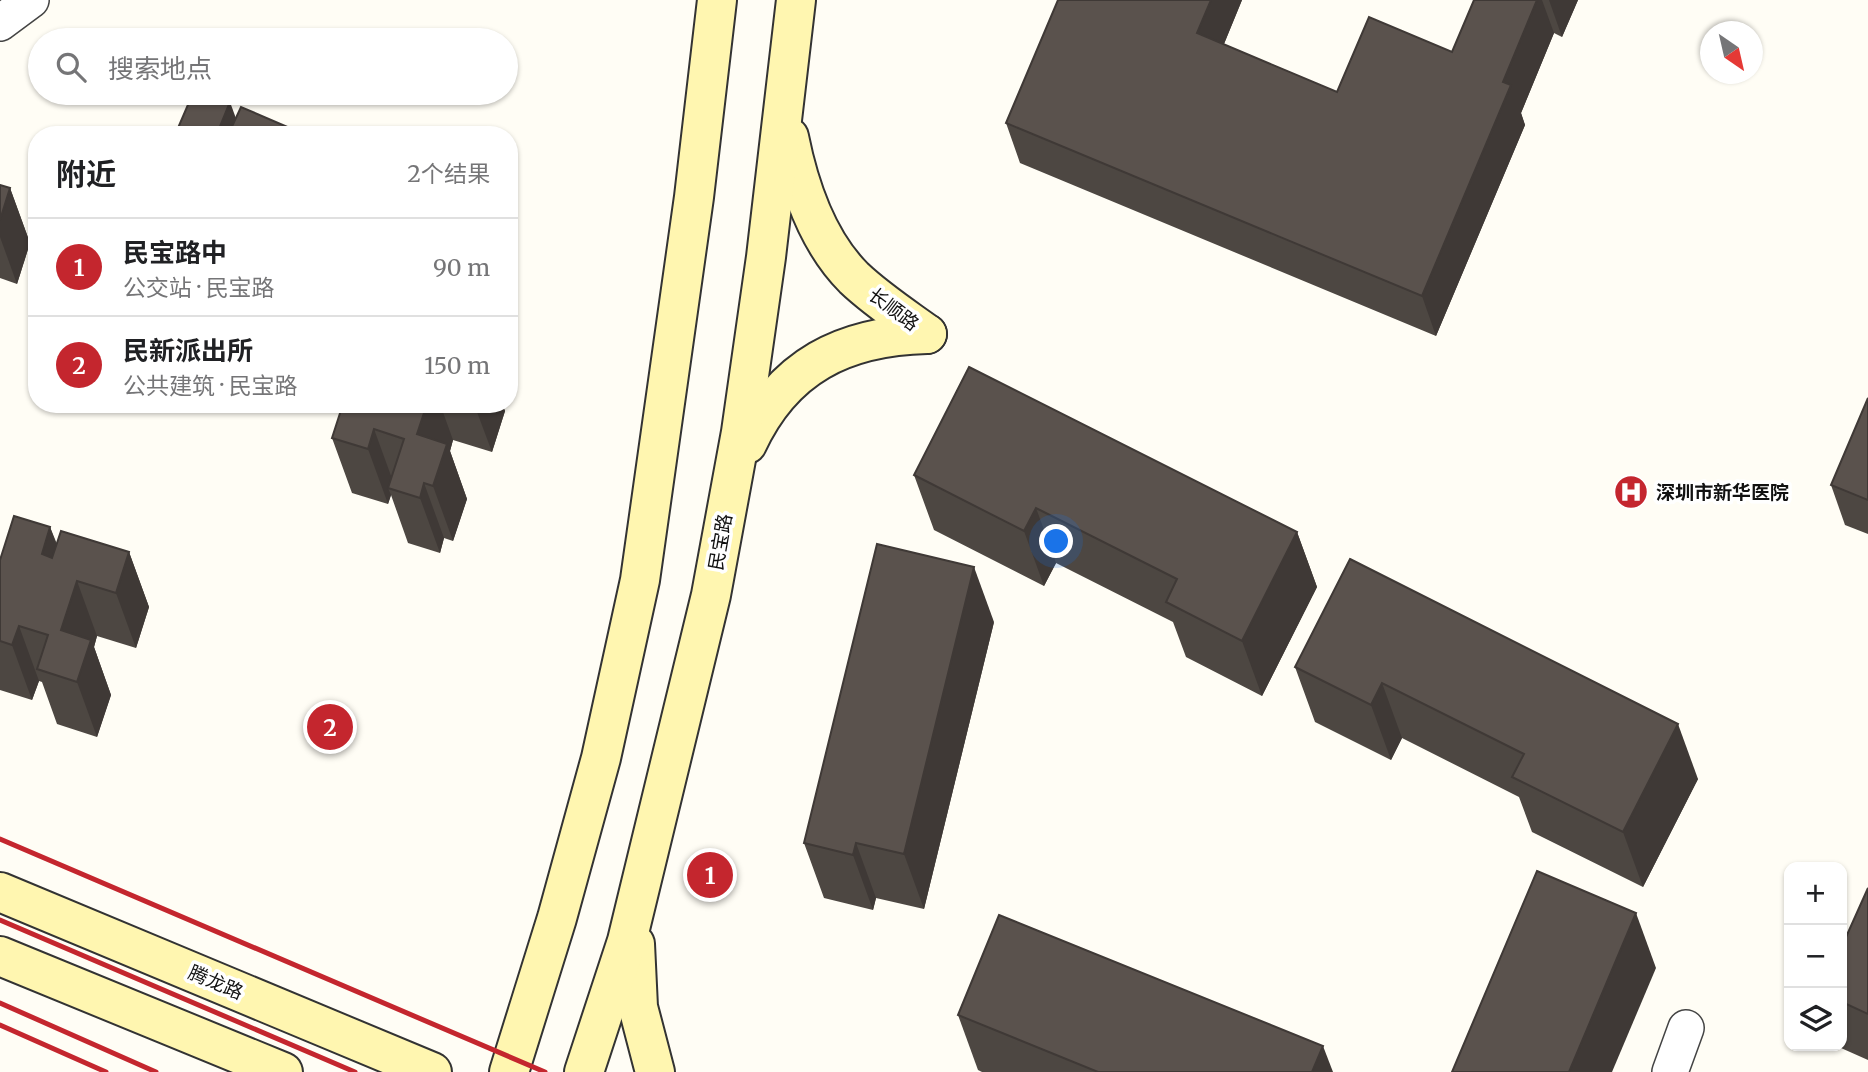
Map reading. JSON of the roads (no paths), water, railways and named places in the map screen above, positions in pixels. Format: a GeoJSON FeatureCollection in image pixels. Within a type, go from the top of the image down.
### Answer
{"type":"FeatureCollection","features":[{"type":"Feature","properties":{"kind":"main road"},"geometry":{"type":"LineString","coordinates":[[509,1072],[553,930],[601,758],[640,579],[687,250],[717,0]]}},
{"type":"Feature","properties":{"kind":"main road","name":"民宝路"},"geometry":{"type":"LineString","coordinates":[[584,1072],[628,941],[708,608],[733,474],[766,257],[796,0]]}},
{"type":"Feature","properties":{"kind":"main road","name":"长顺路"},"geometry":{"type":"LineString","coordinates":[[733,474],[765,408],[810,365],[876,338],[927,334],[887,306],[852,276],[830,246],[807,204],[796,170],[788,130],[787,88]]}},
{"type":"Feature","properties":{"kind":"main road","name":"腾龙路"},"geometry":{"type":"LineString","coordinates":[[0,892],[432,1072]]}},
{"type":"Feature","properties":{"kind":"main road"},"geometry":{"type":"LineString","coordinates":[[636,903],[638,1007],[655,1072]]}},
{"type":"Feature","properties":{"kind":"main road"},"geometry":{"type":"LineString","coordinates":[[0,956],[283,1072]]}},
{"type":"Feature","properties":{"kind":"street"},"geometry":{"type":"LineString","coordinates":[[0,23],[31,0]]}},
{"type":"Feature","properties":{"kind":"street"},"geometry":{"type":"LineString","coordinates":[[1670,1072],[1686,1028]]}},
{"type":"Feature","properties":{"kind":"railway"},"geometry":{"type":"LineString","coordinates":[[0,839],[545,1072]]}},
{"type":"Feature","properties":{"kind":"railway"},"geometry":{"type":"LineString","coordinates":[[0,920],[355,1072]]}},
{"type":"Feature","properties":{"kind":"railway"},"geometry":{"type":"LineString","coordinates":[[0,1003],[156,1072]]}},
{"type":"Feature","properties":{"kind":"railway"},"geometry":{"type":"LineString","coordinates":[[0,1025],[106,1072]]}},
{"type":"Feature","properties":{"kind":"place","name":"深圳市新华医院"},"geometry":{"type":"Point","coordinates":[1631,492]}},
{"type":"Feature","properties":{"kind":"place","name":"民新派出所"},"geometry":{"type":"Point","coordinates":[330,727]}},
{"type":"Feature","properties":{"kind":"place","name":"民宝路中"},"geometry":{"type":"Point","coordinates":[710,875]}}]}
